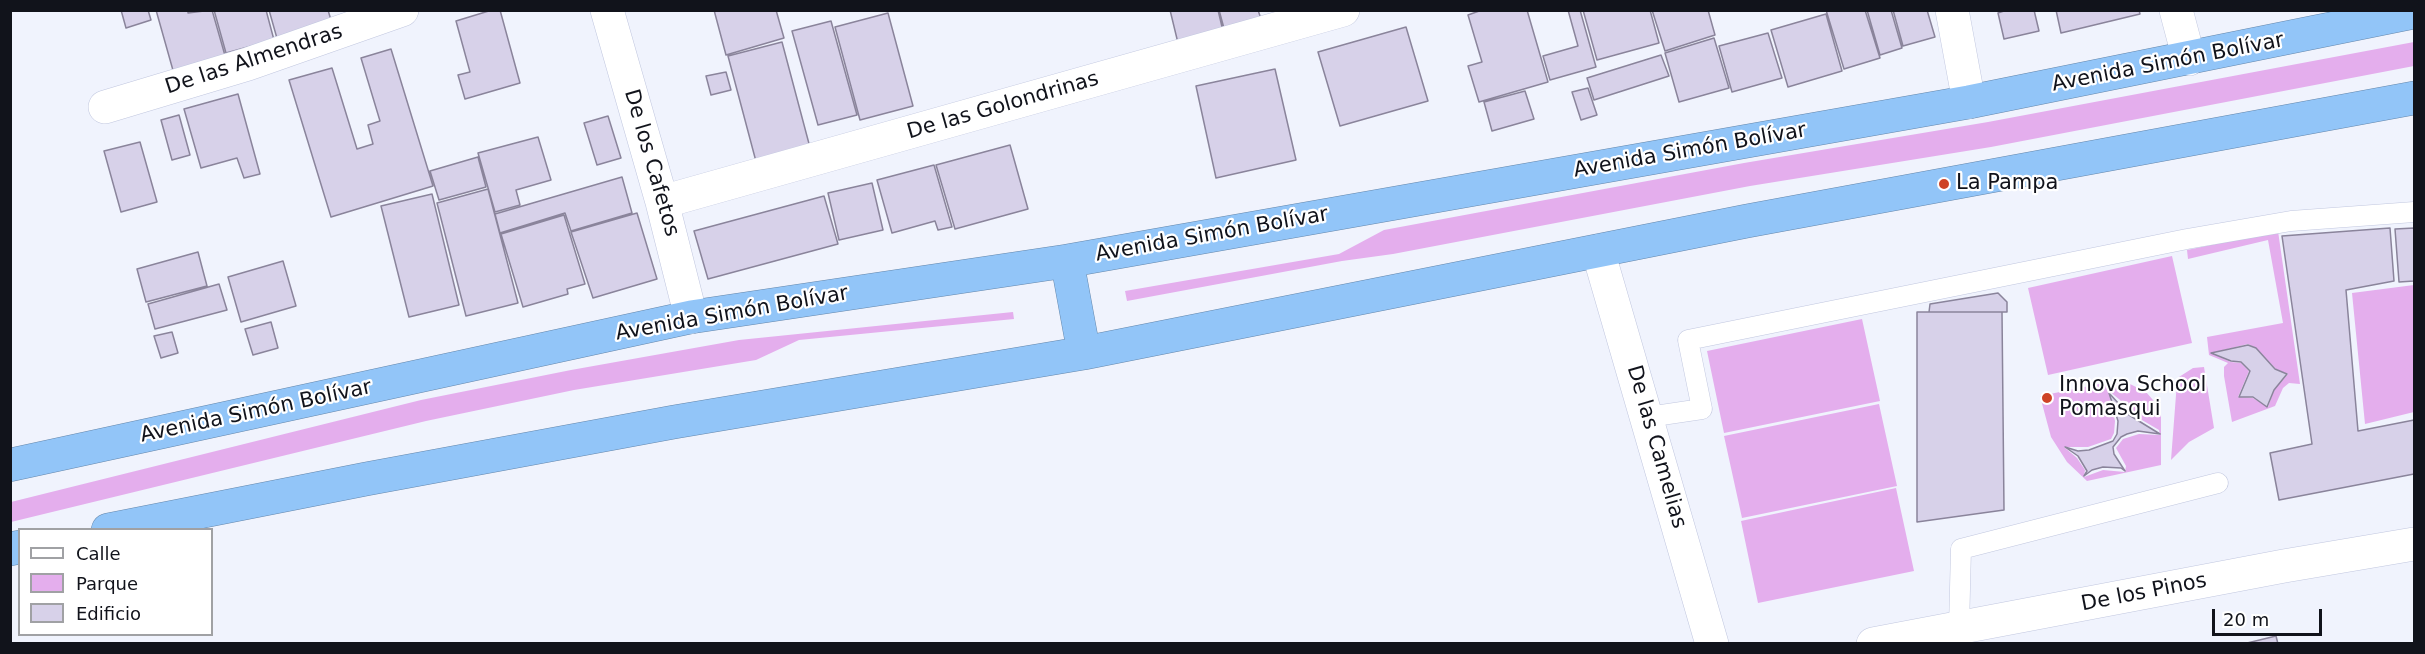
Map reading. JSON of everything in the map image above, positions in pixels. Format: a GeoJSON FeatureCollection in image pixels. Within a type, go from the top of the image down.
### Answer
{"type":"FeatureCollection","features":[{"type":"Feature","properties":{"kind":"highway","name":"Avenida Simón Bolívar"},"geometry":{"type":"LineString","coordinates":[[10,465],[692,317],[1067,261],[1969,102],[2415,12]]}},
{"type":"Feature","properties":{"kind":"highway"},"geometry":{"type":"LineString","coordinates":[[118,528],[366,478],[674,422],[1084,353],[1863,199],[2415,98]]}},
{"type":"Feature","properties":{"kind":"highway"},"geometry":{"type":"LineString","coordinates":[[1067,261],[1084,353]]}},
{"type":"Feature","properties":{"kind":"street","name":"De las Almendras"},"geometry":{"type":"LineString","coordinates":[[105,107],[248,64],[402,10]]}},
{"type":"Feature","properties":{"kind":"street","name":"De los Cafetos"},"geometry":{"type":"LineString","coordinates":[[607,10],[692,317]]}},
{"type":"Feature","properties":{"kind":"street","name":"De las Golondrinas"},"geometry":{"type":"LineString","coordinates":[[662,202],[1297,17],[1343,10]]}},
{"type":"Feature","properties":{"kind":"street"},"geometry":{"type":"LineString","coordinates":[[1952,10],[1969,102]]}},
{"type":"Feature","properties":{"kind":"street"},"geometry":{"type":"LineString","coordinates":[[2176,10],[2189,59]]}},
{"type":"Feature","properties":{"kind":"street","name":"De las Camelias"},"geometry":{"type":"LineString","coordinates":[[1598,251],[1712,644]]}},
{"type":"Feature","properties":{"kind":"street","name":"De los Pinos"},"geometry":{"type":"LineString","coordinates":[[1873,644],[2272,568],[2415,544]]}},
{"type":"Feature","properties":{"kind":"lane"},"geometry":{"type":"LineString","coordinates":[[1648,417],[1702,409],[1688,340],[2187,239],[2291,221],[2415,212]]}},
{"type":"Feature","properties":{"kind":"lane"},"geometry":{"type":"LineString","coordinates":[[1959,628],[1961,549],[2218,483]]}},
{"type":"Feature","properties":{"kind":"green space"},"geometry":{"type":"Polygon","coordinates":[[[2414,42],[2414,66],[1991,147],[1750,186],[1393,254],[1342,261],[1127,301],[1125,291],[1339,254],[1384,230],[1744,163],[1988,122],[2414,42]]]}},
{"type":"Feature","properties":{"kind":"green space"},"geometry":{"type":"Polygon","coordinates":[[[2278,231],[2300,384],[2289,383],[2283,388],[2275,406],[2232,422],[2224,376],[2224,367],[2228,363],[2209,355],[2207,337],[2283,323],[2268,240],[2188,259],[2187,250],[2278,231]],[[2248,344],[2211,353],[2231,362],[2241,363],[2249,371],[2238,397],[2253,398],[2268,407],[2274,390],[2288,374],[2276,369],[2256,348],[2248,344]]]}},
{"type":"Feature","properties":{"kind":"green space"},"geometry":{"type":"Polygon","coordinates":[[[2172,256],[2192,343],[2048,375],[2028,288],[2172,256]]]}},
{"type":"Feature","properties":{"kind":"green space"},"geometry":{"type":"Polygon","coordinates":[[[2414,285],[2414,412],[2365,424],[2352,293],[2414,285]]]}},
{"type":"Feature","properties":{"kind":"green space"},"geometry":{"type":"Polygon","coordinates":[[[1013,312],[1014,319],[799,340],[756,360],[574,390],[426,421],[11,522],[11,502],[421,400],[739,340],[1013,312]]]}},
{"type":"Feature","properties":{"kind":"green space"},"geometry":{"type":"Polygon","coordinates":[[[1862,319],[1880,401],[1724,433],[1707,351],[1862,319]]]}},
{"type":"Feature","properties":{"kind":"green space"},"geometry":{"type":"Polygon","coordinates":[[[2204,367],[2214,428],[2189,442],[2171,460],[2177,382],[2179,377],[2193,368],[2204,367]]]}},
{"type":"Feature","properties":{"kind":"green space"},"geometry":{"type":"Polygon","coordinates":[[[2109,382],[2130,384],[2146,392],[2161,416],[2161,465],[2087,481],[2067,462],[2051,437],[2040,396],[2109,382]],[[2109,391],[2115,421],[2111,439],[2088,447],[2064,447],[2077,458],[2085,470],[2084,477],[2103,470],[2125,472],[2126,466],[2116,448],[2123,439],[2139,434],[2160,435],[2159,430],[2130,413],[2109,391]]]}},
{"type":"Feature","properties":{"kind":"green space"},"geometry":{"type":"Polygon","coordinates":[[[1879,404],[1897,486],[1742,518],[1724,436],[1879,404]]]}},
{"type":"Feature","properties":{"kind":"green space"},"geometry":{"type":"Polygon","coordinates":[[[1896,488],[1914,571],[1758,603],[1741,521],[1896,488]]]}},
{"type":"Feature","properties":{"kind":"building"},"geometry":{"type":"Polygon","coordinates":[[[121,10],[148,10],[151,20],[126,28],[121,10]]]}},
{"type":"Feature","properties":{"kind":"building"},"geometry":{"type":"Polygon","coordinates":[[[156,10],[188,10],[188,13],[212,10],[228,66],[176,81],[156,10]]]}},
{"type":"Feature","properties":{"kind":"building"},"geometry":{"type":"Polygon","coordinates":[[[214,10],[266,10],[274,40],[226,53],[214,10]]]}},
{"type":"Feature","properties":{"kind":"building"},"geometry":{"type":"Polygon","coordinates":[[[269,10],[328,10],[333,27],[280,49],[269,10]]]}},
{"type":"Feature","properties":{"kind":"building"},"geometry":{"type":"Polygon","coordinates":[[[492,10],[500,10],[520,83],[465,99],[458,75],[470,72],[456,21],[492,10]]]}},
{"type":"Feature","properties":{"kind":"building"},"geometry":{"type":"Polygon","coordinates":[[[714,10],[776,10],[784,38],[726,55],[714,10]]]}},
{"type":"Feature","properties":{"kind":"building"},"geometry":{"type":"Polygon","coordinates":[[[1170,10],[1218,10],[1223,31],[1178,43],[1170,10]]]}},
{"type":"Feature","properties":{"kind":"building"},"geometry":{"type":"Polygon","coordinates":[[[1219,10],[1258,10],[1262,22],[1225,32],[1219,10]]]}},
{"type":"Feature","properties":{"kind":"building"},"geometry":{"type":"Polygon","coordinates":[[[1482,10],[1527,10],[1548,82],[1479,102],[1468,66],[1482,62],[1468,15],[1482,10]]]}},
{"type":"Feature","properties":{"kind":"building"},"geometry":{"type":"Polygon","coordinates":[[[1568,10],[1580,10],[1596,67],[1550,80],[1543,56],[1578,46],[1568,10]]]}},
{"type":"Feature","properties":{"kind":"building"},"geometry":{"type":"Polygon","coordinates":[[[1583,10],[1650,10],[1659,43],[1597,60],[1583,10]]]}},
{"type":"Feature","properties":{"kind":"building"},"geometry":{"type":"Polygon","coordinates":[[[1652,10],[1708,10],[1715,35],[1665,51],[1652,10]]]}},
{"type":"Feature","properties":{"kind":"building"},"geometry":{"type":"Polygon","coordinates":[[[1826,10],[1865,10],[1880,58],[1844,69],[1826,10]]]}},
{"type":"Feature","properties":{"kind":"building"},"geometry":{"type":"Polygon","coordinates":[[[1867,10],[1891,10],[1902,48],[1880,55],[1867,10]]]}},
{"type":"Feature","properties":{"kind":"building"},"geometry":{"type":"Polygon","coordinates":[[[1893,10],[1927,10],[1935,37],[1903,46],[1893,10]]]}},
{"type":"Feature","properties":{"kind":"building"},"geometry":{"type":"Polygon","coordinates":[[[2007,10],[2034,10],[2039,31],[2004,39],[1998,13],[2007,10]]]}},
{"type":"Feature","properties":{"kind":"building"},"geometry":{"type":"Polygon","coordinates":[[[2056,10],[2139,10],[2140,14],[2061,33],[2056,10]]]}},
{"type":"Feature","properties":{"kind":"building"},"geometry":{"type":"Polygon","coordinates":[[[888,13],[913,106],[860,120],[835,27],[888,13]]]}},
{"type":"Feature","properties":{"kind":"building"},"geometry":{"type":"Polygon","coordinates":[[[1826,14],[1842,71],[1788,87],[1771,30],[1826,14]]]}},
{"type":"Feature","properties":{"kind":"building"},"geometry":{"type":"Polygon","coordinates":[[[831,21],[857,115],[818,125],[792,31],[831,21]]]}},
{"type":"Feature","properties":{"kind":"building"},"geometry":{"type":"Polygon","coordinates":[[[1406,27],[1428,101],[1340,126],[1318,52],[1406,27]]]}},
{"type":"Feature","properties":{"kind":"building"},"geometry":{"type":"Polygon","coordinates":[[[1768,33],[1782,78],[1732,92],[1719,46],[1768,33]]]}},
{"type":"Feature","properties":{"kind":"building"},"geometry":{"type":"Polygon","coordinates":[[[1714,38],[1729,88],[1679,102],[1665,53],[1714,38]]]}},
{"type":"Feature","properties":{"kind":"building"},"geometry":{"type":"Polygon","coordinates":[[[782,42],[812,155],[758,169],[728,56],[782,42]]]}},
{"type":"Feature","properties":{"kind":"building"},"geometry":{"type":"Polygon","coordinates":[[[391,49],[433,186],[331,217],[289,80],[332,68],[357,149],[373,144],[368,125],[380,121],[361,58],[391,49]]]}},
{"type":"Feature","properties":{"kind":"building"},"geometry":{"type":"Polygon","coordinates":[[[1661,55],[1669,76],[1594,100],[1587,78],[1661,55]]]}},
{"type":"Feature","properties":{"kind":"building"},"geometry":{"type":"Polygon","coordinates":[[[1275,69],[1296,160],[1216,178],[1196,86],[1275,69]]]}},
{"type":"Feature","properties":{"kind":"building"},"geometry":{"type":"Polygon","coordinates":[[[726,72],[731,90],[711,95],[706,76],[726,72]]]}},
{"type":"Feature","properties":{"kind":"building"},"geometry":{"type":"Polygon","coordinates":[[[1588,88],[1597,115],[1581,120],[1572,92],[1588,88]]]}},
{"type":"Feature","properties":{"kind":"building"},"geometry":{"type":"Polygon","coordinates":[[[1525,91],[1534,119],[1492,131],[1484,102],[1525,91]]]}},
{"type":"Feature","properties":{"kind":"building"},"geometry":{"type":"Polygon","coordinates":[[[238,94],[260,174],[244,178],[237,158],[201,168],[184,109],[238,94]]]}},
{"type":"Feature","properties":{"kind":"building"},"geometry":{"type":"Polygon","coordinates":[[[179,115],[190,155],[172,160],[161,120],[179,115]]]}},
{"type":"Feature","properties":{"kind":"building"},"geometry":{"type":"Polygon","coordinates":[[[608,116],[621,158],[597,165],[584,123],[608,116]]]}},
{"type":"Feature","properties":{"kind":"building"},"geometry":{"type":"Polygon","coordinates":[[[538,137],[551,180],[516,190],[520,205],[495,212],[478,153],[538,137]]]}},
{"type":"Feature","properties":{"kind":"building"},"geometry":{"type":"Polygon","coordinates":[[[140,142],[157,202],[121,212],[104,151],[140,142]]]}},
{"type":"Feature","properties":{"kind":"building"},"geometry":{"type":"Polygon","coordinates":[[[1010,145],[1028,209],[955,229],[936,165],[1010,145]]]}},
{"type":"Feature","properties":{"kind":"building"},"geometry":{"type":"Polygon","coordinates":[[[478,157],[486,187],[439,200],[430,171],[478,157]]]}},
{"type":"Feature","properties":{"kind":"building"},"geometry":{"type":"Polygon","coordinates":[[[934,165],[952,227],[938,230],[935,221],[892,233],[877,180],[934,165]]]}},
{"type":"Feature","properties":{"kind":"building"},"geometry":{"type":"Polygon","coordinates":[[[622,177],[632,213],[571,231],[565,213],[500,233],[495,214],[622,177]]]}},
{"type":"Feature","properties":{"kind":"building"},"geometry":{"type":"Polygon","coordinates":[[[872,183],[883,230],[839,240],[828,193],[872,183]]]}},
{"type":"Feature","properties":{"kind":"building"},"geometry":{"type":"Polygon","coordinates":[[[488,189],[518,303],[466,316],[437,203],[488,189]]]}},
{"type":"Feature","properties":{"kind":"building"},"geometry":{"type":"Polygon","coordinates":[[[432,194],[459,305],[409,317],[381,206],[432,194]]]}},
{"type":"Feature","properties":{"kind":"building"},"geometry":{"type":"Polygon","coordinates":[[[824,196],[838,244],[708,279],[694,231],[824,196]]]}},
{"type":"Feature","properties":{"kind":"building"},"geometry":{"type":"Polygon","coordinates":[[[637,213],[657,279],[593,298],[571,232],[637,213]]]}},
{"type":"Feature","properties":{"kind":"building"},"geometry":{"type":"Polygon","coordinates":[[[564,215],[585,284],[567,289],[568,294],[523,307],[501,234],[564,215]]]}},
{"type":"Feature","properties":{"kind":"building"},"geometry":{"type":"Polygon","coordinates":[[[2390,228],[2394,281],[2346,290],[2358,431],[2414,420],[2414,474],[2279,500],[2270,453],[2312,444],[2282,236],[2390,228]]]}},
{"type":"Feature","properties":{"kind":"building"},"geometry":{"type":"Polygon","coordinates":[[[2414,228],[2414,281],[2399,282],[2395,229],[2414,228]]]}},
{"type":"Feature","properties":{"kind":"building"},"geometry":{"type":"Polygon","coordinates":[[[198,252],[207,286],[146,302],[137,269],[198,252]]]}},
{"type":"Feature","properties":{"kind":"building"},"geometry":{"type":"Polygon","coordinates":[[[283,261],[296,306],[241,322],[228,277],[283,261]]]}},
{"type":"Feature","properties":{"kind":"building"},"geometry":{"type":"Polygon","coordinates":[[[219,284],[227,310],[155,329],[148,304],[219,284]]]}},
{"type":"Feature","properties":{"kind":"building"},"geometry":{"type":"Polygon","coordinates":[[[1998,293],[2007,302],[2007,312],[1929,312],[1930,304],[1998,293]]]}},
{"type":"Feature","properties":{"kind":"building"},"geometry":{"type":"Polygon","coordinates":[[[1917,312],[2002,312],[2004,510],[1917,522],[1917,312]]]}},
{"type":"Feature","properties":{"kind":"building"},"geometry":{"type":"Polygon","coordinates":[[[271,322],[278,348],[253,355],[245,329],[271,322]]]}},
{"type":"Feature","properties":{"kind":"building"},"geometry":{"type":"Polygon","coordinates":[[[172,332],[178,353],[161,358],[154,336],[172,332]]]}},
{"type":"Feature","properties":{"kind":"building"},"geometry":{"type":"Polygon","coordinates":[[[2248,345],[2256,348],[2275,369],[2287,374],[2274,390],[2267,407],[2253,397],[2239,397],[2250,371],[2241,362],[2231,361],[2211,353],[2248,345]]]}},
{"type":"Feature","properties":{"kind":"building"},"geometry":{"type":"Polygon","coordinates":[[[2109,393],[2129,415],[2160,434],[2138,431],[2121,437],[2113,447],[2114,454],[2125,471],[2121,468],[2103,467],[2092,470],[2084,476],[2087,471],[2078,456],[2065,447],[2078,451],[2089,450],[2113,441],[2117,434],[2118,421],[2109,393]]]}},
{"type":"Feature","properties":{"kind":"building"},"geometry":{"type":"Polygon","coordinates":[[[2276,636],[2278,644],[2243,644],[2276,636]]]}},
{"type":"Feature","properties":{"kind":"place","name":"La Pampa"},"geometry":{"type":"Point","coordinates":[1944,184]}},
{"type":"Feature","properties":{"kind":"place","name":"Innova School Pomasqui"},"geometry":{"type":"Point","coordinates":[2047,398]}}]}
